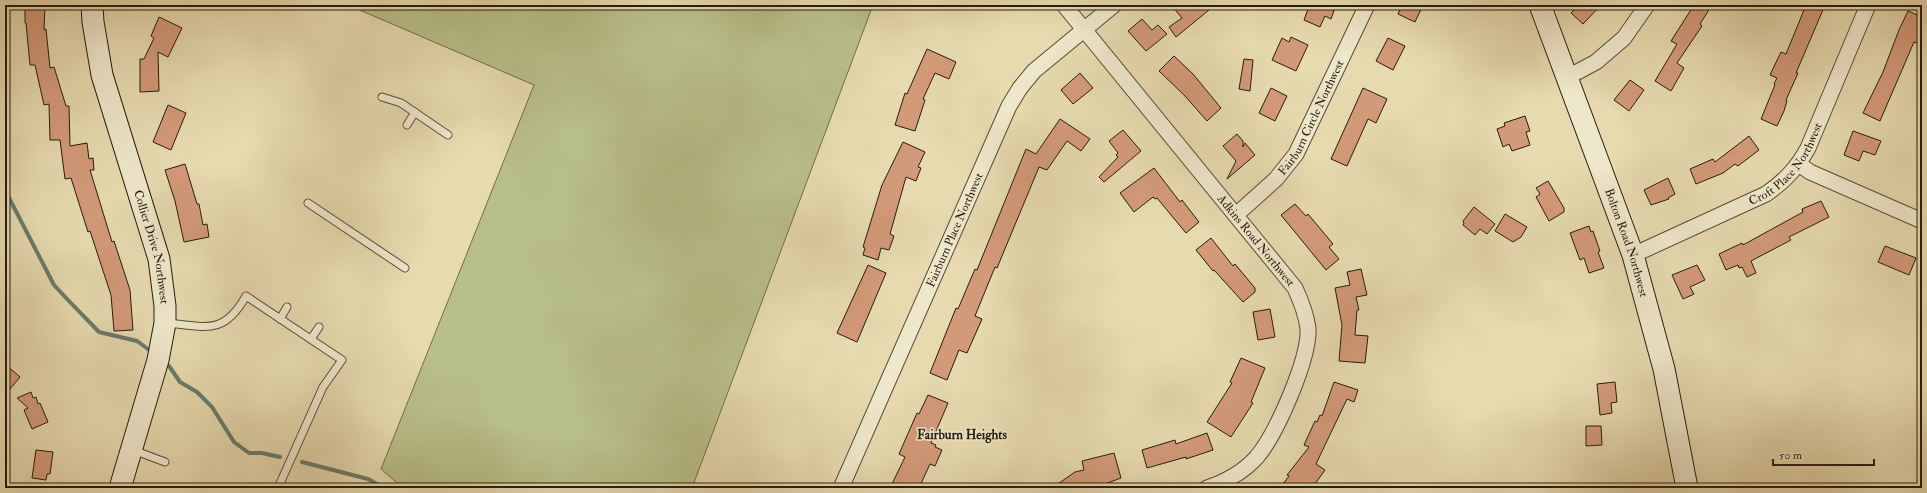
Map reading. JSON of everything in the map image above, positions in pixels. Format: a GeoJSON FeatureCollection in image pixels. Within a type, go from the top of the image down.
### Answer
{"type":"FeatureCollection","features":[{"type":"Feature","properties":{"kind":"street","name":"Collier Drive Northwest"},"geometry":{"type":"LineString","coordinates":[[92,5],[92,22],[102,75],[159,259],[164,289],[165,323],[158,360],[120,488]]}},
{"type":"Feature","properties":{"kind":"street","name":"Adkins Road Northwest"},"geometry":{"type":"LineString","coordinates":[[1064,5],[1295,288],[1305,313],[1308,328],[1307,347],[1301,368],[1273,432],[1256,457],[1239,472],[1220,484],[1207,488]]}},
{"type":"Feature","properties":{"kind":"street","name":"Fairburn Place Northwest"},"geometry":{"type":"LineString","coordinates":[[841,488],[1009,106],[1020,88],[1034,71],[1114,5]]}},
{"type":"Feature","properties":{"kind":"street","name":"Fairburn Circle Northwest"},"geometry":{"type":"LineString","coordinates":[[1236,215],[1276,179],[1296,154],[1367,5]]}},
{"type":"Feature","properties":{"kind":"street","name":"Bolton Road Northwest"},"geometry":{"type":"LineString","coordinates":[[1540,5],[1633,255],[1664,369],[1687,488]]}},
{"type":"Feature","properties":{"kind":"street"},"geometry":{"type":"LineString","coordinates":[[1568,77],[1596,62],[1624,38],[1647,5]]}},
{"type":"Feature","properties":{"kind":"street","name":"Croft Place Northwest"},"geometry":{"type":"LineString","coordinates":[[1633,255],[1766,194],[1783,182],[1799,164],[1808,148],[1868,5]]}},
{"type":"Feature","properties":{"kind":"street"},"geometry":{"type":"LineString","coordinates":[[1799,164],[1810,172],[1922,221]]}},
{"type":"Feature","properties":{"kind":"lane"},"geometry":{"type":"LineString","coordinates":[[382,97],[401,103],[448,135]]}},
{"type":"Feature","properties":{"kind":"lane"},"geometry":{"type":"LineString","coordinates":[[407,125],[416,112]]}},
{"type":"Feature","properties":{"kind":"lane"},"geometry":{"type":"LineString","coordinates":[[308,203],[405,268]]}},
{"type":"Feature","properties":{"kind":"lane"},"geometry":{"type":"LineString","coordinates":[[340,225],[344,218]]}},
{"type":"Feature","properties":{"kind":"lane"},"geometry":{"type":"LineString","coordinates":[[165,323],[208,327],[223,323],[236,312],[246,296],[342,360],[323,387],[278,488]]}},
{"type":"Feature","properties":{"kind":"lane"},"geometry":{"type":"LineString","coordinates":[[280,319],[287,307]]}},
{"type":"Feature","properties":{"kind":"lane"},"geometry":{"type":"LineString","coordinates":[[311,340],[319,328]]}},
{"type":"Feature","properties":{"kind":"lane"},"geometry":{"type":"LineString","coordinates":[[132,449],[165,462]]}},
{"type":"Feature","properties":{"kind":"green space"},"geometry":{"type":"Polygon","coordinates":[[[348,5],[873,5],[692,488],[403,488],[381,469],[534,85],[348,5]]]}},
{"type":"Feature","properties":{"kind":"building"},"geometry":{"type":"Polygon","coordinates":[[[25,5],[45,5],[44,30],[46,29],[50,68],[54,67],[66,106],[69,106],[70,146],[87,143],[89,159],[93,158],[94,170],[90,170],[112,242],[114,241],[130,290],[133,330],[114,331],[111,295],[90,231],[88,232],[71,178],[65,179],[60,140],[50,140],[49,104],[44,105],[35,65],[30,65],[25,23],[25,5]]]}},
{"type":"Feature","properties":{"kind":"building"},"geometry":{"type":"Polygon","coordinates":[[[1171,5],[1215,5],[1176,37],[1169,27],[1182,18],[1171,5]]]}},
{"type":"Feature","properties":{"kind":"building"},"geometry":{"type":"Polygon","coordinates":[[[1299,5],[1336,5],[1331,19],[1325,16],[1320,27],[1304,20],[1308,9],[1299,5]]]}},
{"type":"Feature","properties":{"kind":"building"},"geometry":{"type":"Polygon","coordinates":[[[1402,5],[1423,5],[1415,22],[1398,14],[1402,5]]]}},
{"type":"Feature","properties":{"kind":"building"},"geometry":{"type":"Polygon","coordinates":[[[1579,5],[1601,5],[1583,24],[1571,13],[1579,5]]]}},
{"type":"Feature","properties":{"kind":"building"},"geometry":{"type":"Polygon","coordinates":[[[1694,5],[1712,5],[1700,24],[1702,26],[1677,63],[1684,68],[1671,91],[1655,81],[1677,44],[1671,41],[1694,5]]]}},
{"type":"Feature","properties":{"kind":"building"},"geometry":{"type":"Polygon","coordinates":[[[1806,5],[1825,5],[1796,73],[1798,73],[1786,100],[1784,111],[1777,126],[1761,119],[1777,78],[1770,75],[1781,52],[1786,54],[1806,5]]]}},
{"type":"Feature","properties":{"kind":"building"},"geometry":{"type":"Polygon","coordinates":[[[1908,11],[1922,17],[1922,45],[1914,42],[1880,121],[1863,113],[1883,72],[1908,11]]]}},
{"type":"Feature","properties":{"kind":"building"},"geometry":{"type":"Polygon","coordinates":[[[159,17],[182,28],[168,57],[158,52],[159,91],[140,92],[140,59],[144,59],[154,38],[151,36],[159,17]]]}},
{"type":"Feature","properties":{"kind":"building"},"geometry":{"type":"Polygon","coordinates":[[[1142,19],[1152,30],[1158,25],[1167,34],[1146,51],[1128,31],[1142,19]]]}},
{"type":"Feature","properties":{"kind":"building"},"geometry":{"type":"Polygon","coordinates":[[[1291,37],[1308,45],[1296,71],[1272,60],[1282,38],[1289,42],[1291,37]]]}},
{"type":"Feature","properties":{"kind":"building"},"geometry":{"type":"Polygon","coordinates":[[[1388,38],[1405,46],[1393,70],[1376,61],[1388,38]]]}},
{"type":"Feature","properties":{"kind":"building"},"geometry":{"type":"Polygon","coordinates":[[[927,49],[956,62],[949,79],[935,73],[923,99],[925,100],[915,131],[895,125],[905,93],[907,94],[927,49]]]}},
{"type":"Feature","properties":{"kind":"building"},"geometry":{"type":"Polygon","coordinates":[[[1174,56],[1193,74],[1221,108],[1207,121],[1184,95],[1159,71],[1174,56]]]}},
{"type":"Feature","properties":{"kind":"building"},"geometry":{"type":"Polygon","coordinates":[[[1244,59],[1253,60],[1250,91],[1239,89],[1244,59]]]}},
{"type":"Feature","properties":{"kind":"building"},"geometry":{"type":"Polygon","coordinates":[[[1080,73],[1093,88],[1073,104],[1061,90],[1080,73]]]}},
{"type":"Feature","properties":{"kind":"building"},"geometry":{"type":"Polygon","coordinates":[[[1630,80],[1644,90],[1629,111],[1614,100],[1630,80]]]}},
{"type":"Feature","properties":{"kind":"building"},"geometry":{"type":"Polygon","coordinates":[[[1271,88],[1287,96],[1275,121],[1259,113],[1271,88]]]}},
{"type":"Feature","properties":{"kind":"building"},"geometry":{"type":"Polygon","coordinates":[[[1363,88],[1387,99],[1376,123],[1368,119],[1347,166],[1331,159],[1363,88]]]}},
{"type":"Feature","properties":{"kind":"building"},"geometry":{"type":"Polygon","coordinates":[[[168,105],[186,113],[171,150],[153,142],[168,105]]]}},
{"type":"Feature","properties":{"kind":"building"},"geometry":{"type":"Polygon","coordinates":[[[1525,116],[1530,131],[1526,132],[1530,145],[1512,151],[1509,144],[1503,147],[1497,129],[1505,126],[1504,123],[1525,116]]]}},
{"type":"Feature","properties":{"kind":"building"},"geometry":{"type":"Polygon","coordinates":[[[1060,119],[1090,139],[1081,151],[1067,141],[1047,170],[1039,167],[997,268],[995,267],[975,316],[982,319],[967,353],[959,350],[947,380],[930,373],[956,308],[958,309],[975,269],[977,270],[1026,149],[1036,154],[1060,119]]]}},
{"type":"Feature","properties":{"kind":"building"},"geometry":{"type":"Polygon","coordinates":[[[1123,130],[1141,151],[1104,182],[1099,177],[1118,157],[1116,155],[1118,153],[1109,141],[1123,130]]]}},
{"type":"Feature","properties":{"kind":"building"},"geometry":{"type":"Polygon","coordinates":[[[1853,131],[1881,141],[1875,155],[1863,151],[1859,161],[1844,155],[1853,131]]]}},
{"type":"Feature","properties":{"kind":"building"},"geometry":{"type":"Polygon","coordinates":[[[1237,134],[1243,141],[1243,147],[1245,143],[1255,155],[1227,179],[1236,161],[1223,146],[1237,134]]]}},
{"type":"Feature","properties":{"kind":"building"},"geometry":{"type":"Polygon","coordinates":[[[1749,136],[1759,150],[1738,166],[1735,164],[1723,173],[1696,184],[1690,169],[1713,159],[1715,162],[1749,136]]]}},
{"type":"Feature","properties":{"kind":"building"},"geometry":{"type":"Polygon","coordinates":[[[903,142],[925,152],[918,167],[921,168],[916,181],[906,177],[890,234],[894,236],[889,250],[881,248],[878,260],[863,255],[865,248],[863,247],[882,185],[903,142]]]}},
{"type":"Feature","properties":{"kind":"building"},"geometry":{"type":"Polygon","coordinates":[[[185,164],[197,204],[199,204],[203,225],[207,224],[209,237],[184,242],[175,201],[165,170],[185,164]]]}},
{"type":"Feature","properties":{"kind":"building"},"geometry":{"type":"Polygon","coordinates":[[[1154,168],[1180,202],[1182,200],[1199,222],[1186,233],[1157,198],[1155,199],[1153,197],[1134,212],[1120,193],[1154,168]]]}},
{"type":"Feature","properties":{"kind":"building"},"geometry":{"type":"Polygon","coordinates":[[[1668,178],[1675,194],[1668,198],[1669,199],[1651,205],[1644,190],[1668,178]]]}},
{"type":"Feature","properties":{"kind":"building"},"geometry":{"type":"Polygon","coordinates":[[[1548,181],[1564,208],[1564,212],[1549,221],[1536,197],[1540,194],[1536,188],[1548,181]]]}},
{"type":"Feature","properties":{"kind":"building"},"geometry":{"type":"Polygon","coordinates":[[[1821,201],[1829,217],[1789,237],[1791,240],[1751,261],[1756,273],[1747,277],[1742,267],[1739,268],[1738,265],[1726,270],[1719,254],[1742,243],[1743,245],[1803,212],[1802,209],[1821,201]]]}},
{"type":"Feature","properties":{"kind":"building"},"geometry":{"type":"Polygon","coordinates":[[[1295,204],[1306,216],[1308,214],[1333,244],[1329,247],[1339,259],[1326,270],[1281,215],[1295,204]]]}},
{"type":"Feature","properties":{"kind":"building"},"geometry":{"type":"Polygon","coordinates":[[[1474,207],[1495,224],[1487,234],[1480,229],[1475,235],[1463,225],[1463,221],[1474,207]]]}},
{"type":"Feature","properties":{"kind":"building"},"geometry":{"type":"Polygon","coordinates":[[[1505,214],[1527,227],[1521,237],[1513,242],[1495,231],[1505,214]]]}},
{"type":"Feature","properties":{"kind":"building"},"geometry":{"type":"Polygon","coordinates":[[[1589,226],[1591,232],[1593,231],[1604,268],[1589,273],[1584,258],[1580,260],[1570,233],[1589,226]]]}},
{"type":"Feature","properties":{"kind":"building"},"geometry":{"type":"Polygon","coordinates":[[[1211,238],[1233,266],[1235,264],[1255,288],[1255,292],[1243,302],[1214,270],[1213,271],[1196,250],[1211,238]]]}},
{"type":"Feature","properties":{"kind":"building"},"geometry":{"type":"Polygon","coordinates":[[[1885,246],[1916,258],[1909,275],[1878,262],[1885,246]]]}},
{"type":"Feature","properties":{"kind":"building"},"geometry":{"type":"Polygon","coordinates":[[[868,265],[886,273],[857,342],[837,333],[868,265]]]}},
{"type":"Feature","properties":{"kind":"building"},"geometry":{"type":"Polygon","coordinates":[[[1697,265],[1705,280],[1690,287],[1694,294],[1683,299],[1672,275],[1697,265]]]}},
{"type":"Feature","properties":{"kind":"building"},"geometry":{"type":"Polygon","coordinates":[[[1361,269],[1367,295],[1356,297],[1359,310],[1357,310],[1355,335],[1368,336],[1365,363],[1339,361],[1342,325],[1335,288],[1350,285],[1347,272],[1361,269]]]}},
{"type":"Feature","properties":{"kind":"building"},"geometry":{"type":"Polygon","coordinates":[[[1270,309],[1275,337],[1258,340],[1253,312],[1270,309]]]}},
{"type":"Feature","properties":{"kind":"building"},"geometry":{"type":"Polygon","coordinates":[[[1241,358],[1265,368],[1251,402],[1253,403],[1231,437],[1207,422],[1232,383],[1230,382],[1241,358]]]}},
{"type":"Feature","properties":{"kind":"building"},"geometry":{"type":"Polygon","coordinates":[[[5,364],[20,377],[5,395],[5,364]]]}},
{"type":"Feature","properties":{"kind":"building"},"geometry":{"type":"Polygon","coordinates":[[[1334,382],[1358,390],[1354,402],[1347,399],[1316,464],[1325,470],[1312,488],[1289,488],[1283,484],[1289,476],[1287,475],[1309,447],[1304,445],[1315,421],[1317,422],[1320,415],[1322,416],[1334,382]]]}},
{"type":"Feature","properties":{"kind":"building"},"geometry":{"type":"Polygon","coordinates":[[[1615,382],[1617,402],[1611,403],[1612,413],[1600,415],[1597,384],[1615,382]]]}},
{"type":"Feature","properties":{"kind":"building"},"geometry":{"type":"Polygon","coordinates":[[[31,392],[33,398],[36,397],[38,404],[40,403],[48,422],[32,429],[24,410],[28,408],[17,398],[31,392]]]}},
{"type":"Feature","properties":{"kind":"building"},"geometry":{"type":"Polygon","coordinates":[[[928,395],[948,403],[931,443],[936,445],[935,447],[942,450],[935,466],[930,464],[919,488],[890,488],[905,457],[899,454],[917,413],[919,414],[928,395]]]}},
{"type":"Feature","properties":{"kind":"building"},"geometry":{"type":"Polygon","coordinates":[[[1586,426],[1601,426],[1602,445],[1586,446],[1586,426]]]}},
{"type":"Feature","properties":{"kind":"building"},"geometry":{"type":"Polygon","coordinates":[[[1207,433],[1213,450],[1186,459],[1186,457],[1147,468],[1142,450],[1175,440],[1176,444],[1207,433]]]}},
{"type":"Feature","properties":{"kind":"building"},"geometry":{"type":"Polygon","coordinates":[[[36,450],[53,452],[50,474],[47,474],[46,480],[32,478],[36,450]]]}},
{"type":"Feature","properties":{"kind":"building"},"geometry":{"type":"Polygon","coordinates":[[[1114,453],[1121,478],[1094,488],[1052,488],[1075,472],[1084,470],[1082,461],[1114,453]]]}},
{"type":"Feature","properties":{"kind":"waterway"},"geometry":{"type":"LineString","coordinates":[[5,190],[54,285],[99,332],[137,341],[152,352]]}},
{"type":"Feature","properties":{"kind":"waterway"},"geometry":{"type":"LineString","coordinates":[[169,366],[180,382],[197,392],[212,407],[234,442],[249,453],[262,453],[280,457]]}},
{"type":"Feature","properties":{"kind":"waterway"},"geometry":{"type":"LineString","coordinates":[[302,462],[368,479],[384,488]]}},
{"type":"Feature","properties":{"kind":"district","name":"Fairburn Heights"},"geometry":{"type":"Point","coordinates":[962,434]}}]}
